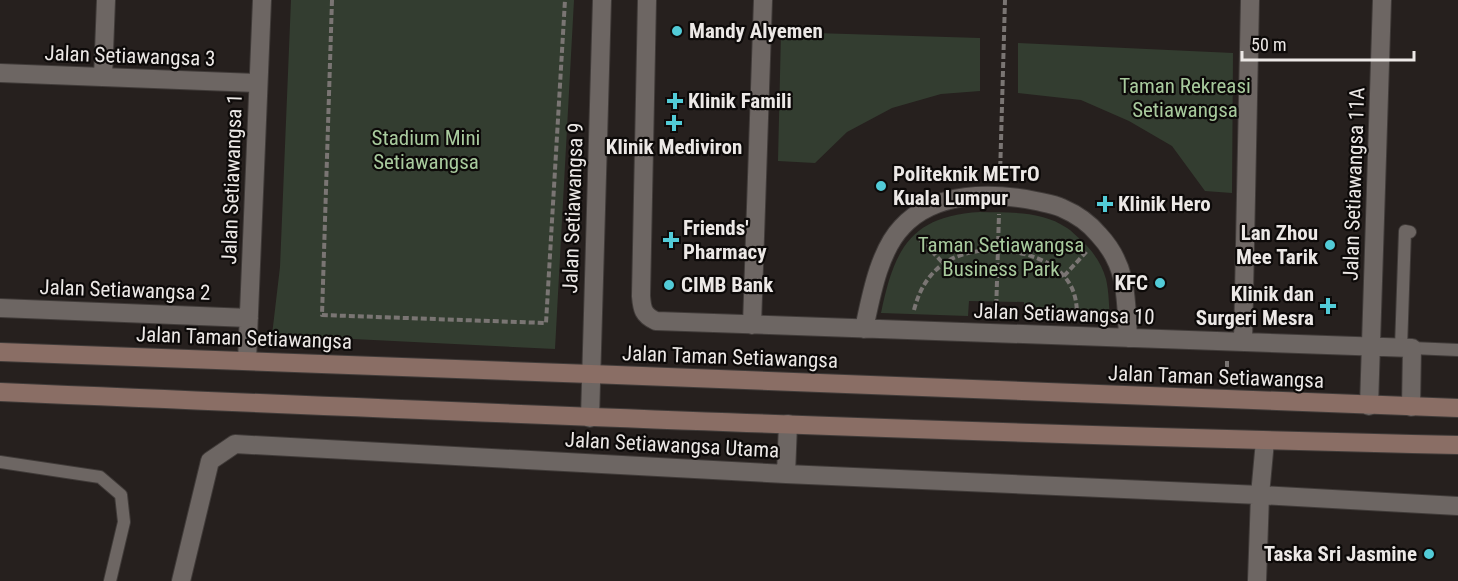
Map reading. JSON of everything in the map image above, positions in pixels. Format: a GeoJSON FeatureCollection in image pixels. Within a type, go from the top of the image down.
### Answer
{"type":"FeatureCollection","features":[{"type":"Feature","properties":{"kind":"main road","name":"Jalan Taman Setiawangsa"},"geometry":{"type":"LineString","coordinates":[[0,352],[1458,408]]}},
{"type":"Feature","properties":{"kind":"main road"},"geometry":{"type":"LineString","coordinates":[[0,392],[590,418],[1265,441],[1458,445]]}},
{"type":"Feature","properties":{"kind":"street"},"geometry":{"type":"LineString","coordinates":[[103,77],[106,0]]}},
{"type":"Feature","properties":{"kind":"street","name":"Jalan Setiawangsa 1"},"geometry":{"type":"LineString","coordinates":[[248,361],[262,0]]}},
{"type":"Feature","properties":{"kind":"street","name":"Jalan Setiawangsa 9"},"geometry":{"type":"LineString","coordinates":[[590,418],[602,0]]}},
{"type":"Feature","properties":{"kind":"street","name":"Jalan Setiawangsa 10"},"geometry":{"type":"LineString","coordinates":[[646,0],[641,296],[647,317],[656,321],[752,325],[1407,348]]}},
{"type":"Feature","properties":{"kind":"street"},"geometry":{"type":"LineString","coordinates":[[752,325],[763,0]]}},
{"type":"Feature","properties":{"kind":"street"},"geometry":{"type":"LineString","coordinates":[[1243,342],[1250,0]]}},
{"type":"Feature","properties":{"kind":"street","name":"Jalan Setiawangsa 11A"},"geometry":{"type":"LineString","coordinates":[[1370,406],[1382,0]]}},
{"type":"Feature","properties":{"kind":"street","name":"Jalan Setiawangsa 3"},"geometry":{"type":"LineString","coordinates":[[0,73],[258,83]]}},
{"type":"Feature","properties":{"kind":"street"},"geometry":{"type":"LineString","coordinates":[[864,329],[883,257],[892,239],[902,227],[913,217],[935,204],[956,198],[1000,196],[1062,208],[1082,220],[1100,235],[1121,272],[1128,308],[1128,338]]}},
{"type":"Feature","properties":{"kind":"street","name":"Jalan Setiawangsa 2"},"geometry":{"type":"LineString","coordinates":[[0,308],[249,318]]}},
{"type":"Feature","properties":{"kind":"street"},"geometry":{"type":"LineString","coordinates":[[1407,348],[1411,407]]}},
{"type":"Feature","properties":{"kind":"street"},"geometry":{"type":"LineString","coordinates":[[786,474],[788,424]]}},
{"type":"Feature","properties":{"kind":"street"},"geometry":{"type":"LineString","coordinates":[[1257,581],[1260,495],[1265,441]]}},
{"type":"Feature","properties":{"kind":"street","name":"Jalan Setiawangsa Utama"},"geometry":{"type":"LineString","coordinates":[[181,581],[210,461],[235,444],[786,474],[1458,506]]}},
{"type":"Feature","properties":{"kind":"lane"},"geometry":{"type":"LineString","coordinates":[[1410,232],[1405,231],[1407,348],[1458,350]]}},
{"type":"Feature","properties":{"kind":"lane"},"geometry":{"type":"LineString","coordinates":[[0,462],[100,477],[121,495],[124,522],[110,581]]}},
{"type":"Feature","properties":{"kind":"path"},"geometry":{"type":"LineString","coordinates":[[332,0],[322,315],[546,322],[565,0]]}},
{"type":"Feature","properties":{"kind":"path"},"geometry":{"type":"LineString","coordinates":[[996,334],[1005,0]]}},
{"type":"Feature","properties":{"kind":"path"},"geometry":{"type":"LineString","coordinates":[[911,230],[943,263]]}},
{"type":"Feature","properties":{"kind":"path"},"geometry":{"type":"LineString","coordinates":[[1064,276],[1094,244]]}},
{"type":"Feature","properties":{"kind":"path"},"geometry":{"type":"LineString","coordinates":[[912,319],[924,284],[943,263],[961,254],[998,250],[1019,252],[1037,258],[1053,266],[1064,276],[1073,290],[1077,303],[1077,325]]}},
{"type":"Feature","properties":{"kind":"green space","name":"Stadium Mini Setiawangsa"},"geometry":{"type":"Polygon","coordinates":[[[291,0],[574,0],[555,349],[272,335],[280,267],[291,0]]]}},
{"type":"Feature","properties":{"kind":"green space"},"geometry":{"type":"Polygon","coordinates":[[[781,32],[980,38],[980,91],[941,94],[892,108],[847,132],[815,163],[778,161],[781,32]]]}},
{"type":"Feature","properties":{"kind":"green space","name":"Taman Rekreasi Setiawangsa"},"geometry":{"type":"Polygon","coordinates":[[[1018,43],[1233,53],[1232,193],[1205,191],[1172,146],[1129,121],[1081,100],[1018,93],[1018,43]]]}},
{"type":"Feature","properties":{"kind":"green space","name":"Taman Setiawangsa Business Park"},"geometry":{"type":"Polygon","coordinates":[[[980,212],[1036,215],[1057,222],[1071,231],[1089,248],[1102,268],[1107,284],[1110,321],[1024,317],[1024,302],[969,301],[968,316],[881,313],[892,271],[909,240],[921,229],[937,221],[956,215],[980,212]]]}},
{"type":"Feature","properties":{"kind":"place","name":"Mandy Alyemen"},"geometry":{"type":"Point","coordinates":[677,31]}},
{"type":"Feature","properties":{"kind":"place","name":"Klinik Famili"},"geometry":{"type":"Point","coordinates":[675,101]}},
{"type":"Feature","properties":{"kind":"place","name":"Klinik Mediviron"},"geometry":{"type":"Point","coordinates":[674,123]}},
{"type":"Feature","properties":{"kind":"place","name":"Politeknik METrO Kuala Lumpur"},"geometry":{"type":"Point","coordinates":[881,186]}},
{"type":"Feature","properties":{"kind":"place","name":"Klinik Hero"},"geometry":{"type":"Point","coordinates":[1105,204]}},
{"type":"Feature","properties":{"kind":"place","name":"Friends' Pharmacy"},"geometry":{"type":"Point","coordinates":[671,240]}},
{"type":"Feature","properties":{"kind":"place","name":"Lan Zhou Mee Tarik"},"geometry":{"type":"Point","coordinates":[1330,245]}},
{"type":"Feature","properties":{"kind":"place","name":"KFC"},"geometry":{"type":"Point","coordinates":[1160,283]}},
{"type":"Feature","properties":{"kind":"place","name":"CIMB Bank"},"geometry":{"type":"Point","coordinates":[669,285]}},
{"type":"Feature","properties":{"kind":"place","name":"Klinik dan Surgeri Mesra"},"geometry":{"type":"Point","coordinates":[1328,306]}},
{"type":"Feature","properties":{"kind":"place","name":"Taska Sri Jasmine"},"geometry":{"type":"Point","coordinates":[1429,554]}}]}
